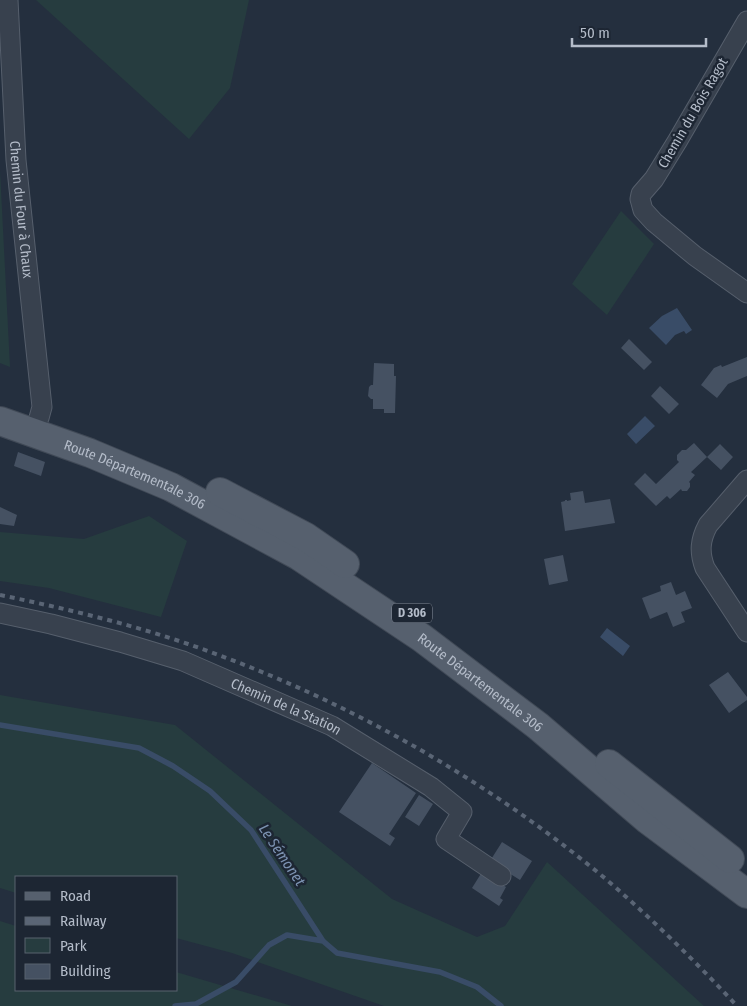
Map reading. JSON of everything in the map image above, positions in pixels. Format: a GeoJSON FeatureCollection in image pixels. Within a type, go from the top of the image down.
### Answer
{"type":"FeatureCollection","features":[{"type":"Feature","properties":{"kind":"main road","name":"Route Départementale 306"},"geometry":{"type":"LineString","coordinates":[[0,404],[177,469],[306,537],[429,625],[747,872]]}},
{"type":"Feature","properties":{"kind":"main road","name":"Route Départementale 306"},"geometry":{"type":"LineString","coordinates":[[0,421],[90,453],[171,486],[299,556],[422,638],[538,726],[648,820],[747,894]]}},
{"type":"Feature","properties":{"kind":"street","name":"Chemin du Four à Chaux"},"geometry":{"type":"LineString","coordinates":[[8,0],[16,160],[42,406],[39,418]]}},
{"type":"Feature","properties":{"kind":"street","name":"Chemin du Bois Ragot"},"geometry":{"type":"LineString","coordinates":[[747,21],[659,172],[640,194],[640,204],[654,222],[695,256],[747,293]]}},
{"type":"Feature","properties":{"kind":"street"},"geometry":{"type":"LineString","coordinates":[[747,480],[708,525],[703,533],[700,550],[705,568],[747,632]]}},
{"type":"Feature","properties":{"kind":"street","name":"Chemin de la Station"},"geometry":{"type":"LineString","coordinates":[[0,612],[77,630],[183,661],[332,726],[431,787],[462,812],[446,839],[501,876]]}},
{"type":"Feature","properties":{"kind":"green space"},"geometry":{"type":"Polygon","coordinates":[[[36,0],[249,0],[230,88],[189,139],[36,0]]]}},
{"type":"Feature","properties":{"kind":"green space"},"geometry":{"type":"Polygon","coordinates":[[[0,170],[10,367],[0,363],[0,170]]]}},
{"type":"Feature","properties":{"kind":"green space"},"geometry":{"type":"Polygon","coordinates":[[[621,211],[654,244],[607,315],[572,284],[621,211]]]}},
{"type":"Feature","properties":{"kind":"green space"},"geometry":{"type":"Polygon","coordinates":[[[149,516],[187,541],[161,617],[49,588],[0,581],[0,532],[84,539],[149,516]]]}},
{"type":"Feature","properties":{"kind":"green space"},"geometry":{"type":"Polygon","coordinates":[[[0,695],[175,725],[392,899],[477,937],[505,926],[547,862],[704,1006],[384,1006],[232,953],[178,939],[178,876],[15,876],[15,893],[0,888],[0,695]]]}},
{"type":"Feature","properties":{"kind":"green space"},"geometry":{"type":"Polygon","coordinates":[[[0,921],[15,926],[15,991],[178,991],[178,973],[292,1006],[0,1006],[0,921]]]}},
{"type":"Feature","properties":{"kind":"water"},"geometry":{"type":"Polygon","coordinates":[[[677,308],[692,330],[686,334],[684,331],[675,335],[666,345],[649,328],[662,316],[677,308]]]}},
{"type":"Feature","properties":{"kind":"water"},"geometry":{"type":"Polygon","coordinates":[[[645,416],[655,426],[636,444],[627,434],[645,416]]]}},
{"type":"Feature","properties":{"kind":"water"},"geometry":{"type":"Polygon","coordinates":[[[607,628],[630,646],[623,656],[600,637],[607,628]]]}},
{"type":"Feature","properties":{"kind":"building"},"geometry":{"type":"Polygon","coordinates":[[[629,339],[652,362],[644,370],[621,348],[629,339]]]}},
{"type":"Feature","properties":{"kind":"building"},"geometry":{"type":"Polygon","coordinates":[[[747,357],[747,376],[728,384],[717,398],[701,385],[714,368],[721,365],[722,367],[747,357]]]}},
{"type":"Feature","properties":{"kind":"building"},"geometry":{"type":"Polygon","coordinates":[[[374,363],[394,364],[394,376],[396,376],[395,413],[384,413],[384,409],[373,409],[373,399],[368,396],[369,387],[373,385],[374,363]]]}},
{"type":"Feature","properties":{"kind":"building"},"geometry":{"type":"Polygon","coordinates":[[[660,386],[679,404],[669,414],[651,396],[660,386]]]}},
{"type":"Feature","properties":{"kind":"building"},"geometry":{"type":"Polygon","coordinates":[[[694,443],[707,457],[691,472],[695,475],[689,482],[690,487],[687,491],[682,491],[681,489],[670,499],[667,496],[656,506],[634,484],[645,473],[656,484],[679,462],[677,455],[694,443]]]}},
{"type":"Feature","properties":{"kind":"building"},"geometry":{"type":"Polygon","coordinates":[[[720,444],[733,457],[721,470],[707,457],[720,444]]]}},
{"type":"Feature","properties":{"kind":"building"},"geometry":{"type":"Polygon","coordinates":[[[18,452],[45,462],[41,476],[14,466],[18,452]]]}},
{"type":"Feature","properties":{"kind":"building"},"geometry":{"type":"Polygon","coordinates":[[[583,491],[585,503],[610,499],[615,523],[565,531],[561,502],[571,500],[570,493],[583,491]]]}},
{"type":"Feature","properties":{"kind":"building"},"geometry":{"type":"Polygon","coordinates":[[[0,507],[17,515],[14,526],[0,524],[0,507]]]}},
{"type":"Feature","properties":{"kind":"building"},"geometry":{"type":"Polygon","coordinates":[[[563,555],[568,581],[549,585],[544,559],[563,555]]]}},
{"type":"Feature","properties":{"kind":"building"},"geometry":{"type":"Polygon","coordinates":[[[671,582],[676,595],[685,591],[692,608],[681,612],[685,622],[673,627],[667,612],[650,619],[642,598],[661,591],[660,586],[671,582]]]}},
{"type":"Feature","properties":{"kind":"building"},"geometry":{"type":"Polygon","coordinates":[[[728,672],[747,697],[747,700],[729,713],[709,685],[728,672]]]}},
{"type":"Feature","properties":{"kind":"building"},"geometry":{"type":"Polygon","coordinates":[[[372,763],[416,793],[389,834],[395,838],[390,846],[339,812],[372,763]]]}},
{"type":"Feature","properties":{"kind":"building"},"geometry":{"type":"Polygon","coordinates":[[[419,795],[433,804],[419,826],[405,817],[419,795]]]}},
{"type":"Feature","properties":{"kind":"building"},"geometry":{"type":"Polygon","coordinates":[[[502,842],[532,861],[520,880],[490,861],[502,842]]]}},
{"type":"Feature","properties":{"kind":"building"},"geometry":{"type":"Polygon","coordinates":[[[482,872],[506,887],[500,898],[503,900],[499,906],[472,888],[482,872]]]}},
{"type":"Feature","properties":{"kind":"waterway","name":"Le Sémonet"},"geometry":{"type":"LineString","coordinates":[[0,725],[139,748],[173,766],[210,791],[251,830],[323,941],[337,953],[440,972],[477,987],[501,1006]]}},
{"type":"Feature","properties":{"kind":"waterway"},"geometry":{"type":"LineString","coordinates":[[175,1006],[196,1004],[236,982],[269,945],[287,935],[323,941]]}},
{"type":"Feature","properties":{"kind":"railway"},"geometry":{"type":"LineString","coordinates":[[0,595],[95,616],[188,644],[300,688],[408,743],[511,807],[560,842],[641,910],[737,1006]]}}]}
